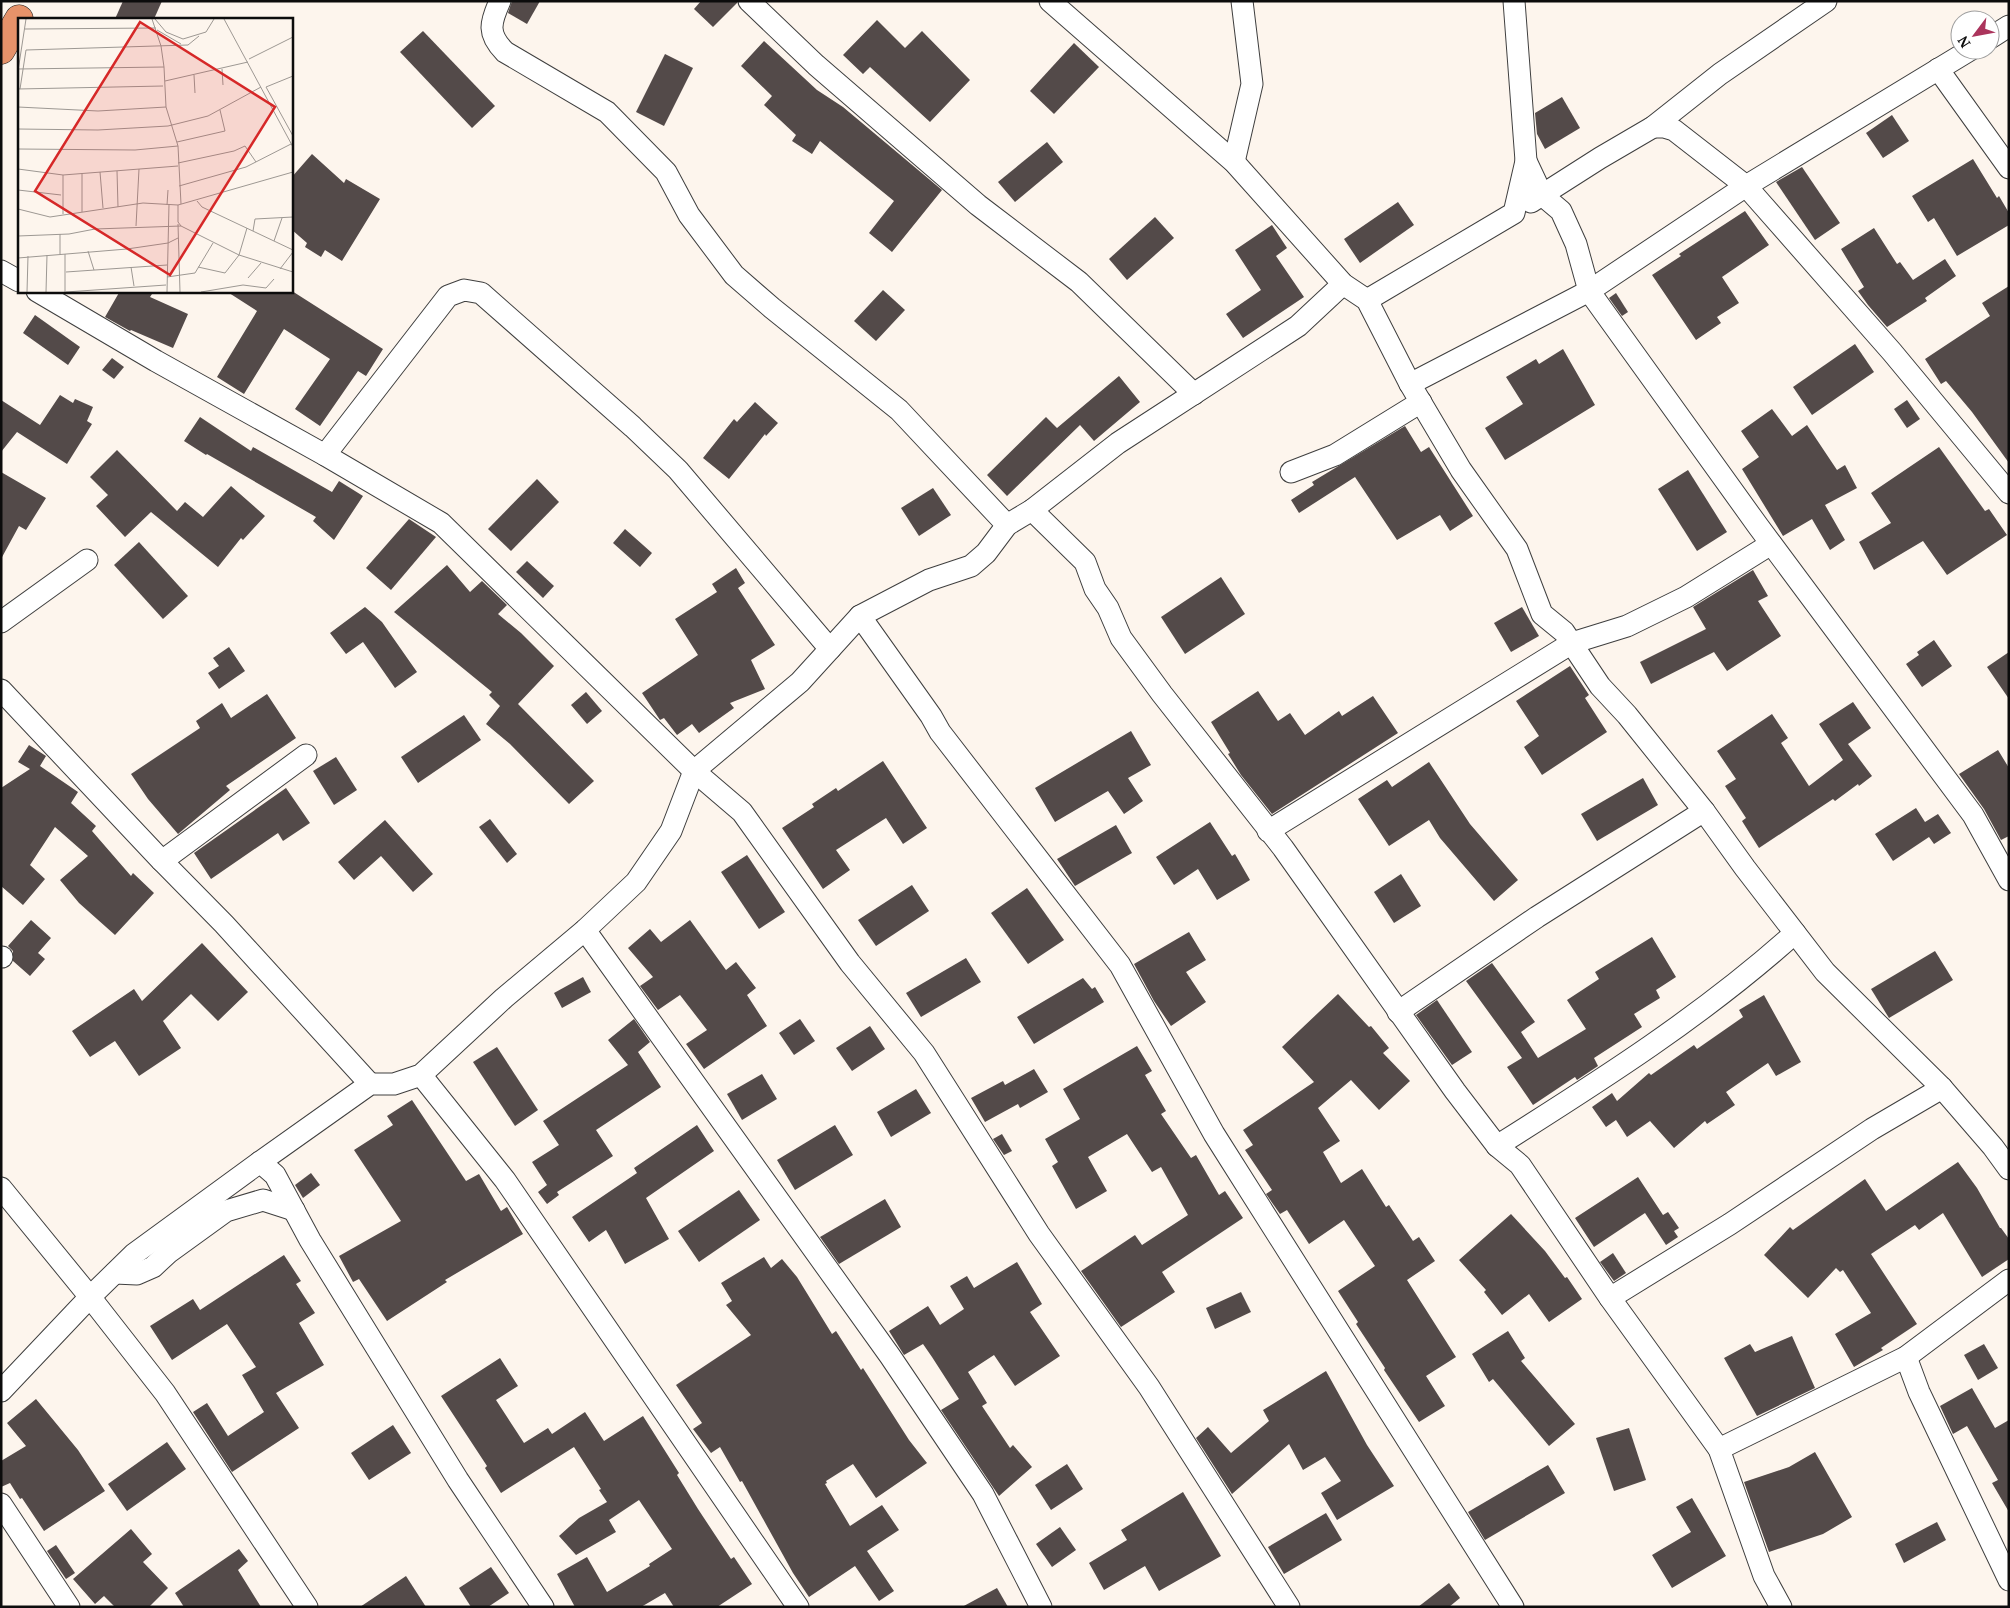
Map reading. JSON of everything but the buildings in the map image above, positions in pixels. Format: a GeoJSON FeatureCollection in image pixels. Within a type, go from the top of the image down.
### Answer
{"type":"FeatureCollection","features":[{"type":"Feature","properties":{"kind":"highway"},"geometry":{"type":"LineString","coordinates":[[20,18],[29,1]]}},
{"type":"Feature","properties":{"kind":"highway"},"geometry":{"type":"LineString","coordinates":[[1,50],[18,21]]}},
{"type":"Feature","properties":{"kind":"street"},"geometry":{"type":"LineString","coordinates":[[500,1],[492,20],[492,34],[497,44],[505,52],[607,112],[666,172],[689,215],[734,275],[899,410],[1007,525]]}},
{"type":"Feature","properties":{"kind":"street"},"geometry":{"type":"LineString","coordinates":[[748,1],[816,65],[978,205],[1080,282],[1194,394]]}},
{"type":"Feature","properties":{"kind":"street"},"geometry":{"type":"LineString","coordinates":[[1050,1],[1234,162],[1343,284],[1367,300],[1410,384],[1461,470],[1518,549],[1542,614],[1564,632],[1600,686],[1627,715],[1704,811],[1745,868],[1826,972],[1942,1088],[2009,1169]]}},
{"type":"Feature","properties":{"kind":"street"},"geometry":{"type":"LineString","coordinates":[[1234,162],[1252,84],[1242,1]]}},
{"type":"Feature","properties":{"kind":"street"},"geometry":{"type":"LineString","coordinates":[[1514,1],[1526,161],[1514,213]]}},
{"type":"Feature","properties":{"kind":"street"},"geometry":{"type":"LineString","coordinates":[[1367,300],[1514,213],[1600,158],[1653,128],[1720,74],[1826,1]]}},
{"type":"Feature","properties":{"kind":"street"},"geometry":{"type":"LineString","coordinates":[[1410,384],[1589,291],[1746,186],[1953,60]]}},
{"type":"Feature","properties":{"kind":"street"},"geometry":{"type":"LineString","coordinates":[[1938,69],[2009,168]]}},
{"type":"Feature","properties":{"kind":"street"},"geometry":{"type":"LineString","coordinates":[[1653,128],[1664,127],[1674,130],[1746,186],[1892,352],[2009,493]]}},
{"type":"Feature","properties":{"kind":"street"},"geometry":{"type":"LineString","coordinates":[[1526,161],[1542,195],[1561,211],[1576,244],[1589,291],[1772,544],[1973,815],[2009,880]]}},
{"type":"Feature","properties":{"kind":"street"},"geometry":{"type":"LineString","coordinates":[[1,271],[18,280]]}},
{"type":"Feature","properties":{"kind":"street"},"geometry":{"type":"LineString","coordinates":[[1,1392],[90,1297],[134,1254],[370,1084],[394,1084],[421,1075],[504,998],[585,930],[636,882],[672,831],[694,771],[800,682],[860,616],[929,580],[971,566],[986,553],[1007,525],[1032,510],[1118,443],[1298,326],[1343,284]]}},
{"type":"Feature","properties":{"kind":"street"},"geometry":{"type":"LineString","coordinates":[[325,455],[448,296],[464,290],[481,293],[633,426],[678,470],[830,649]]}},
{"type":"Feature","properties":{"kind":"street"},"geometry":{"type":"LineString","coordinates":[[39,292],[441,523],[694,771],[742,812],[850,963],[924,1053],[1039,1234],[1149,1386],[1288,1607]]}},
{"type":"Feature","properties":{"kind":"street"},"geometry":{"type":"LineString","coordinates":[[1291,472],[1335,455],[1421,402]]}},
{"type":"Feature","properties":{"kind":"street"},"geometry":{"type":"LineString","coordinates":[[1032,510],[1085,562],[1095,589],[1108,608],[1121,638],[1162,694],[1283,848],[1398,1012],[1497,1146],[1520,1165],[1610,1298],[1719,1449],[1764,1576],[1781,1607]]}},
{"type":"Feature","properties":{"kind":"street"},"geometry":{"type":"LineString","coordinates":[[1268,831],[1572,643],[1626,626],[1686,597],[1772,544]]}},
{"type":"Feature","properties":{"kind":"street"},"geometry":{"type":"LineString","coordinates":[[1,622],[87,560]]}},
{"type":"Feature","properties":{"kind":"street"},"geometry":{"type":"LineString","coordinates":[[860,616],[946,739],[1120,965],[1214,1134],[1513,1607]]}},
{"type":"Feature","properties":{"kind":"street"},"geometry":{"type":"LineString","coordinates":[[1,690],[162,862],[224,924],[370,1084]]}},
{"type":"Feature","properties":{"kind":"street"},"geometry":{"type":"LineString","coordinates":[[162,862],[306,755]]}},
{"type":"Feature","properties":{"kind":"street"},"geometry":{"type":"LineString","coordinates":[[1398,1012],[1537,917],[1704,811]]}},
{"type":"Feature","properties":{"kind":"street"},"geometry":{"type":"LineString","coordinates":[[585,930],[878,1340],[984,1494],[1041,1607]]}},
{"type":"Feature","properties":{"kind":"street"},"geometry":{"type":"LineString","coordinates":[[1497,1146],[1618,1069],[1763,962],[1795,933]]}},
{"type":"Feature","properties":{"kind":"street"},"geometry":{"type":"LineString","coordinates":[[421,1075],[505,1180],[798,1607]]}},
{"type":"Feature","properties":{"kind":"street"},"geometry":{"type":"LineString","coordinates":[[1610,1298],[1730,1224],[1872,1129],[1942,1088]]}},
{"type":"Feature","properties":{"kind":"street"},"geometry":{"type":"LineString","coordinates":[[260,1162],[275,1175],[310,1240],[458,1480],[543,1607]]}},
{"type":"Feature","properties":{"kind":"street"},"geometry":{"type":"LineString","coordinates":[[1,1188],[165,1393],[307,1607]]}},
{"type":"Feature","properties":{"kind":"street"},"geometry":{"type":"LineString","coordinates":[[115,1273],[136,1274],[153,1267],[168,1253],[226,1211],[263,1200],[294,1210]]}},
{"type":"Feature","properties":{"kind":"street"},"geometry":{"type":"LineString","coordinates":[[1719,1449],[1906,1357],[2009,1280]]}},
{"type":"Feature","properties":{"kind":"street"},"geometry":{"type":"LineString","coordinates":[[1906,1357],[1919,1392],[2009,1580]]}},
{"type":"Feature","properties":{"kind":"street"},"geometry":{"type":"LineString","coordinates":[[1,1504],[69,1607]]}}]}
